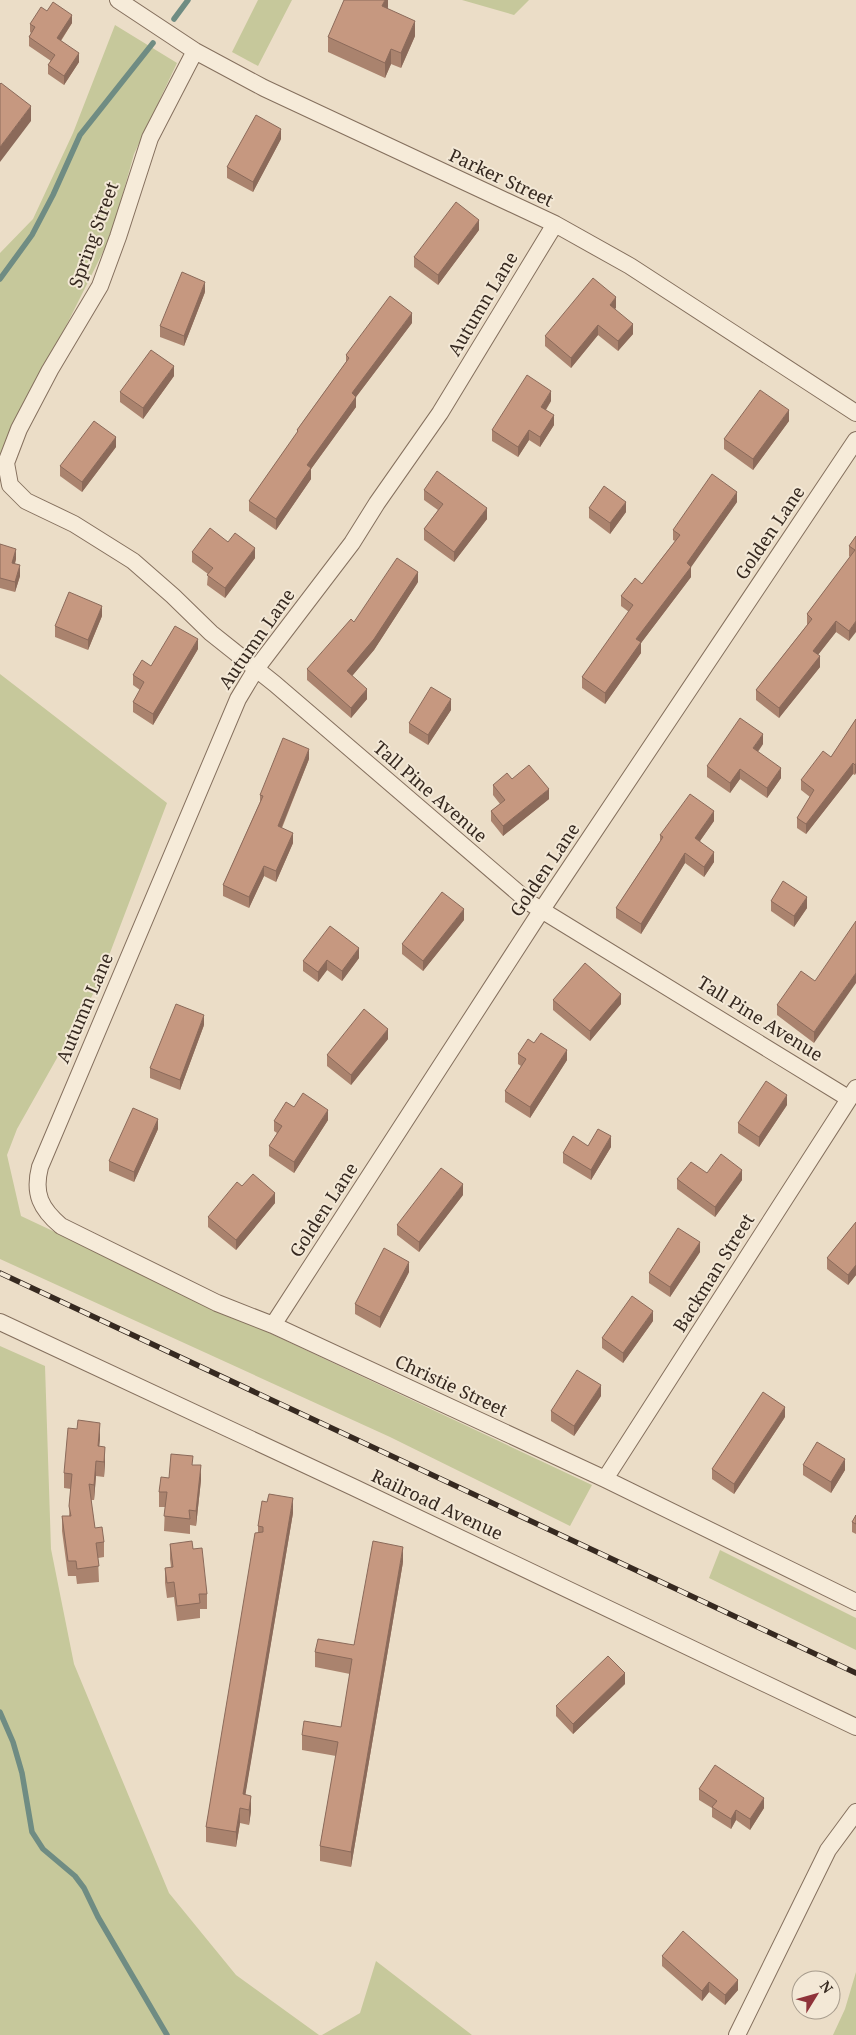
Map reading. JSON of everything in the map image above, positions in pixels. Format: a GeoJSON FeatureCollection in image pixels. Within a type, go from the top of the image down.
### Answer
{"type":"FeatureCollection","features":[{"type":"Feature","properties":{"kind":"street","name":"Parker Street"},"geometry":{"type":"LineString","coordinates":[[118,0],[195,51],[264,88],[555,224],[630,266],[856,413]]}},
{"type":"Feature","properties":{"kind":"street","name":"Spring Street"},"geometry":{"type":"LineString","coordinates":[[10,485],[6,463],[19,429],[46,377],[100,286],[150,138],[195,51]]}},
{"type":"Feature","properties":{"kind":"street","name":"Autumn Lane"},"geometry":{"type":"LineString","coordinates":[[39,1198],[37,1185],[40,1167],[238,699],[256,669],[352,543],[377,503],[440,412],[555,224]]}},
{"type":"Feature","properties":{"kind":"street","name":"Golden Lane"},"geometry":{"type":"LineString","coordinates":[[273,1325],[541,910],[856,440]]}},
{"type":"Feature","properties":{"kind":"street","name":"Tall Pine Avenue"},"geometry":{"type":"LineString","coordinates":[[10,485],[26,501],[74,524],[133,562],[173,596],[210,633],[256,669],[521,896],[638,968],[852,1093]]}},
{"type":"Feature","properties":{"kind":"street","name":"Backman Street"},"geometry":{"type":"LineString","coordinates":[[605,1479],[852,1093]]}},
{"type":"Feature","properties":{"kind":"street","name":"Christie Street"},"geometry":{"type":"LineString","coordinates":[[39,1198],[44,1210],[61,1226],[217,1303],[273,1325],[605,1479],[856,1602]]}},
{"type":"Feature","properties":{"kind":"street","name":"Railroad Avenue"},"geometry":{"type":"LineString","coordinates":[[0,1322],[353,1487],[856,1727]]}},
{"type":"Feature","properties":{"kind":"street"},"geometry":{"type":"LineString","coordinates":[[737,2035],[828,1850],[856,1812]]}},
{"type":"Feature","properties":{"kind":"green space"},"geometry":{"type":"Polygon","coordinates":[[[258,0],[292,0],[258,66],[232,52],[258,0]]]}},
{"type":"Feature","properties":{"kind":"green space"},"geometry":{"type":"Polygon","coordinates":[[[462,0],[529,0],[514,15],[462,0]]]}},
{"type":"Feature","properties":{"kind":"green space"},"geometry":{"type":"Polygon","coordinates":[[[115,25],[177,63],[134,154],[111,236],[0,458],[0,253],[33,219],[73,133],[115,25]]]}},
{"type":"Feature","properties":{"kind":"green space"},"geometry":{"type":"Polygon","coordinates":[[[0,674],[167,803],[97,987],[17,1129],[7,1155],[21,1216],[592,1485],[570,1526],[390,1437],[0,1259],[0,674]]]}},
{"type":"Feature","properties":{"kind":"green space"},"geometry":{"type":"Polygon","coordinates":[[[0,1346],[45,1366],[51,1549],[74,1664],[169,1893],[236,1975],[319,2035],[0,2035],[0,1346]]]}},
{"type":"Feature","properties":{"kind":"green space"},"geometry":{"type":"Polygon","coordinates":[[[720,1550],[856,1618],[856,1650],[709,1578],[720,1550]]]}},
{"type":"Feature","properties":{"kind":"green space"},"geometry":{"type":"Polygon","coordinates":[[[376,1961],[472,2035],[322,2035],[360,2013],[376,1961]]]}},
{"type":"Feature","properties":{"kind":"green space"},"geometry":{"type":"Polygon","coordinates":[[[856,1972],[856,2035],[833,2035],[845,2009],[856,1972]]]}},
{"type":"Feature","properties":{"kind":"building"},"geometry":{"type":"Polygon","coordinates":[[[344,0],[385,0],[382,6],[415,21],[401,53],[391,49],[385,63],[328,37],[344,0]]]}},
{"type":"Feature","properties":{"kind":"building"},"geometry":{"type":"Polygon","coordinates":[[[53,2],[72,15],[57,38],[79,53],[64,76],[48,65],[55,55],[29,37],[35,27],[30,24],[41,7],[47,11],[53,2]]]}},
{"type":"Feature","properties":{"kind":"building"},"geometry":{"type":"Polygon","coordinates":[[[0,84],[31,106],[0,147],[0,84]]]}},
{"type":"Feature","properties":{"kind":"building"},"geometry":{"type":"Polygon","coordinates":[[[256,115],[281,129],[253,182],[227,167],[256,115]]]}},
{"type":"Feature","properties":{"kind":"building"},"geometry":{"type":"Polygon","coordinates":[[[456,202],[479,220],[438,275],[414,257],[456,202]]]}},
{"type":"Feature","properties":{"kind":"building"},"geometry":{"type":"Polygon","coordinates":[[[182,272],[205,282],[184,336],[160,326],[182,272]]]}},
{"type":"Feature","properties":{"kind":"building"},"geometry":{"type":"Polygon","coordinates":[[[593,278],[616,297],[610,305],[633,324],[618,341],[598,325],[571,358],[545,336],[593,278]]]}},
{"type":"Feature","properties":{"kind":"building"},"geometry":{"type":"Polygon","coordinates":[[[390,296],[412,313],[352,393],[356,397],[307,465],[311,468],[276,519],[249,501],[349,358],[346,355],[390,296]]]}},
{"type":"Feature","properties":{"kind":"building"},"geometry":{"type":"Polygon","coordinates":[[[151,350],[174,366],[143,408],[120,392],[151,350]]]}},
{"type":"Feature","properties":{"kind":"building"},"geometry":{"type":"Polygon","coordinates":[[[527,375],[551,391],[541,407],[554,415],[540,437],[529,430],[518,447],[492,430],[527,375]]]}},
{"type":"Feature","properties":{"kind":"building"},"geometry":{"type":"Polygon","coordinates":[[[760,390],[789,410],[753,459],[724,439],[760,390]]]}},
{"type":"Feature","properties":{"kind":"building"},"geometry":{"type":"Polygon","coordinates":[[[94,421],[116,437],[82,482],[60,466],[94,421]]]}},
{"type":"Feature","properties":{"kind":"building"},"geometry":{"type":"Polygon","coordinates":[[[437,471],[487,508],[454,552],[424,529],[443,504],[424,490],[437,471]]]}},
{"type":"Feature","properties":{"kind":"building"},"geometry":{"type":"Polygon","coordinates":[[[712,474],[737,492],[687,563],[691,567],[636,639],[641,642],[605,693],[582,677],[633,605],[621,596],[635,578],[642,584],[680,535],[673,530],[712,474]]]}},
{"type":"Feature","properties":{"kind":"building"},"geometry":{"type":"Polygon","coordinates":[[[604,486],[626,502],[610,523],[589,508],[604,486]]]}},
{"type":"Feature","properties":{"kind":"building"},"geometry":{"type":"Polygon","coordinates":[[[210,528],[228,542],[235,533],[255,548],[225,588],[207,575],[213,568],[192,552],[210,528]]]}},
{"type":"Feature","properties":{"kind":"building"},"geometry":{"type":"Polygon","coordinates":[[[856,536],[856,621],[849,631],[836,621],[813,651],[820,656],[779,708],[756,690],[812,619],[807,614],[855,550],[849,546],[856,536]]]}},
{"type":"Feature","properties":{"kind":"building"},"geometry":{"type":"Polygon","coordinates":[[[0,544],[16,549],[12,563],[20,565],[15,582],[0,578],[0,544]]]}},
{"type":"Feature","properties":{"kind":"building"},"geometry":{"type":"Polygon","coordinates":[[[397,558],[418,572],[374,639],[347,671],[367,689],[351,708],[307,669],[351,619],[354,622],[397,558]]]}},
{"type":"Feature","properties":{"kind":"building"},"geometry":{"type":"Polygon","coordinates":[[[69,592],[102,606],[88,640],[55,626],[69,592]]]}},
{"type":"Feature","properties":{"kind":"building"},"geometry":{"type":"Polygon","coordinates":[[[175,626],[198,639],[153,714],[133,702],[144,682],[133,675],[142,660],[151,666],[175,626]]]}},
{"type":"Feature","properties":{"kind":"building"},"geometry":{"type":"Polygon","coordinates":[[[431,687],[451,699],[428,735],[409,723],[431,687]]]}},
{"type":"Feature","properties":{"kind":"building"},"geometry":{"type":"Polygon","coordinates":[[[740,718],[763,734],[753,748],[781,768],[767,788],[740,769],[730,783],[707,766],[740,718]]]}},
{"type":"Feature","properties":{"kind":"building"},"geometry":{"type":"Polygon","coordinates":[[[856,719],[856,763],[855,765],[853,763],[806,824],[797,818],[814,790],[801,780],[823,751],[831,757],[856,719]]]}},
{"type":"Feature","properties":{"kind":"building"},"geometry":{"type":"Polygon","coordinates":[[[283,738],[309,749],[278,826],[293,833],[276,871],[264,866],[249,897],[223,885],[263,796],[260,795],[283,738]]]}},
{"type":"Feature","properties":{"kind":"building"},"geometry":{"type":"Polygon","coordinates":[[[529,765],[549,789],[503,826],[491,811],[505,800],[493,785],[507,773],[512,779],[529,765]]]}},
{"type":"Feature","properties":{"kind":"building"},"geometry":{"type":"Polygon","coordinates":[[[690,794],[714,811],[695,838],[714,852],[704,867],[685,853],[641,924],[616,908],[663,837],[660,835],[690,794]]]}},
{"type":"Feature","properties":{"kind":"building"},"geometry":{"type":"Polygon","coordinates":[[[783,881],[807,897],[794,916],[771,901],[783,881]]]}},
{"type":"Feature","properties":{"kind":"building"},"geometry":{"type":"Polygon","coordinates":[[[442,892],[464,909],[423,961],[402,944],[442,892]]]}},
{"type":"Feature","properties":{"kind":"building"},"geometry":{"type":"Polygon","coordinates":[[[856,921],[856,973],[814,1032],[777,1005],[801,971],[815,981],[856,921]]]}},
{"type":"Feature","properties":{"kind":"building"},"geometry":{"type":"Polygon","coordinates":[[[330,926],[359,948],[342,971],[327,960],[318,972],[303,961],[330,926]]]}},
{"type":"Feature","properties":{"kind":"building"},"geometry":{"type":"Polygon","coordinates":[[[585,963],[621,994],[590,1031],[553,1000],[585,963]]]}},
{"type":"Feature","properties":{"kind":"building"},"geometry":{"type":"Polygon","coordinates":[[[176,1004],[204,1015],[180,1080],[150,1068],[176,1004]]]}},
{"type":"Feature","properties":{"kind":"building"},"geometry":{"type":"Polygon","coordinates":[[[364,1009],[388,1029],[351,1075],[327,1055],[364,1009]]]}},
{"type":"Feature","properties":{"kind":"building"},"geometry":{"type":"Polygon","coordinates":[[[541,1033],[567,1050],[530,1107],[505,1091],[526,1059],[518,1054],[528,1039],[534,1043],[541,1033]]]}},
{"type":"Feature","properties":{"kind":"building"},"geometry":{"type":"Polygon","coordinates":[[[766,1081],[787,1095],[759,1137],[738,1123],[766,1081]]]}},
{"type":"Feature","properties":{"kind":"building"},"geometry":{"type":"Polygon","coordinates":[[[303,1093],[328,1110],[294,1162],[269,1146],[282,1126],[274,1121],[286,1102],[294,1107],[303,1093]]]}},
{"type":"Feature","properties":{"kind":"building"},"geometry":{"type":"Polygon","coordinates":[[[133,1108],[158,1119],[134,1172],[109,1161],[133,1108]]]}},
{"type":"Feature","properties":{"kind":"building"},"geometry":{"type":"Polygon","coordinates":[[[598,1129],[611,1136],[591,1170],[563,1153],[573,1136],[588,1146],[598,1129]]]}},
{"type":"Feature","properties":{"kind":"building"},"geometry":{"type":"Polygon","coordinates":[[[721,1154],[742,1170],[715,1207],[677,1179],[691,1162],[707,1173],[721,1154]]]}},
{"type":"Feature","properties":{"kind":"building"},"geometry":{"type":"Polygon","coordinates":[[[441,1168],[463,1184],[419,1242],[397,1225],[441,1168]]]}},
{"type":"Feature","properties":{"kind":"building"},"geometry":{"type":"Polygon","coordinates":[[[253,1174],[275,1193],[236,1240],[208,1217],[237,1182],[242,1186],[253,1174]]]}},
{"type":"Feature","properties":{"kind":"building"},"geometry":{"type":"Polygon","coordinates":[[[856,1222],[856,1265],[848,1275],[827,1258],[856,1222]]]}},
{"type":"Feature","properties":{"kind":"building"},"geometry":{"type":"Polygon","coordinates":[[[678,1228],[700,1242],[670,1287],[649,1273],[678,1228]]]}},
{"type":"Feature","properties":{"kind":"building"},"geometry":{"type":"Polygon","coordinates":[[[384,1248],[409,1262],[380,1317],[355,1304],[384,1248]]]}},
{"type":"Feature","properties":{"kind":"building"},"geometry":{"type":"Polygon","coordinates":[[[632,1296],[653,1311],[623,1353],[602,1338],[632,1296]]]}},
{"type":"Feature","properties":{"kind":"building"},"geometry":{"type":"Polygon","coordinates":[[[577,1370],[601,1385],[574,1426],[551,1411],[577,1370]]]}},
{"type":"Feature","properties":{"kind":"building"},"geometry":{"type":"Polygon","coordinates":[[[763,1392],[785,1407],[734,1484],[712,1469],[763,1392]]]}},
{"type":"Feature","properties":{"kind":"building"},"geometry":{"type":"Polygon","coordinates":[[[78,1420],[100,1423],[98,1446],[105,1447],[104,1462],[96,1461],[94,1485],[89,1484],[95,1528],[102,1527],[104,1542],[96,1543],[99,1566],[77,1569],[76,1561],[68,1561],[62,1516],[71,1516],[69,1506],[72,1474],[64,1473],[68,1428],[77,1429],[78,1420]]]}},
{"type":"Feature","properties":{"kind":"building"},"geometry":{"type":"Polygon","coordinates":[[[817,1442],[845,1459],[831,1482],[803,1465],[817,1442]]]}},
{"type":"Feature","properties":{"kind":"building"},"geometry":{"type":"Polygon","coordinates":[[[171,1454],[193,1456],[192,1465],[201,1465],[196,1511],[189,1510],[190,1519],[164,1516],[167,1492],[159,1492],[161,1477],[169,1478],[171,1454]]]}},
{"type":"Feature","properties":{"kind":"building"},"geometry":{"type":"Polygon","coordinates":[[[269,1494],[293,1498],[243,1794],[251,1796],[249,1810],[240,1808],[236,1832],[206,1827],[255,1533],[263,1532],[263,1527],[258,1526],[262,1501],[267,1502],[269,1494]]]}},
{"type":"Feature","properties":{"kind":"building"},"geometry":{"type":"Polygon","coordinates":[[[856,1515],[856,1524],[852,1522],[856,1515]]]}},
{"type":"Feature","properties":{"kind":"building"},"geometry":{"type":"Polygon","coordinates":[[[192,1541],[193,1549],[202,1548],[207,1594],[199,1594],[200,1603],[177,1606],[174,1582],[167,1583],[165,1568],[173,1567],[170,1544],[192,1541]]]}},
{"type":"Feature","properties":{"kind":"building"},"geometry":{"type":"Polygon","coordinates":[[[373,1541],[403,1547],[351,1852],[320,1846],[338,1742],[302,1735],[304,1721],[341,1727],[352,1659],[315,1652],[318,1639],[354,1645],[373,1541]]]}},
{"type":"Feature","properties":{"kind":"building"},"geometry":{"type":"Polygon","coordinates":[[[608,1656],[625,1673],[573,1724],[556,1706],[608,1656]]]}},
{"type":"Feature","properties":{"kind":"building"},"geometry":{"type":"Polygon","coordinates":[[[715,1765],[764,1798],[750,1819],[736,1810],[731,1819],[712,1807],[717,1801],[699,1789],[715,1765]]]}},
{"type":"Feature","properties":{"kind":"building"},"geometry":{"type":"Polygon","coordinates":[[[683,1931],[738,1980],[725,1995],[709,1982],[702,1991],[662,1956],[683,1931]]]}},
{"type":"Feature","properties":{"kind":"waterway"},"geometry":{"type":"LineString","coordinates":[[174,19],[188,0]]}},
{"type":"Feature","properties":{"kind":"waterway"},"geometry":{"type":"LineString","coordinates":[[0,279],[32,235],[53,195],[80,135],[153,43]]}},
{"type":"Feature","properties":{"kind":"waterway"},"geometry":{"type":"LineString","coordinates":[[0,1712],[13,1742],[22,1773],[32,1832],[43,1849],[75,1876],[84,1888],[98,1917],[167,2035]]}},
{"type":"Feature","properties":{"kind":"railway"},"geometry":{"type":"LineString","coordinates":[[0,1273],[856,1673]]}}]}
